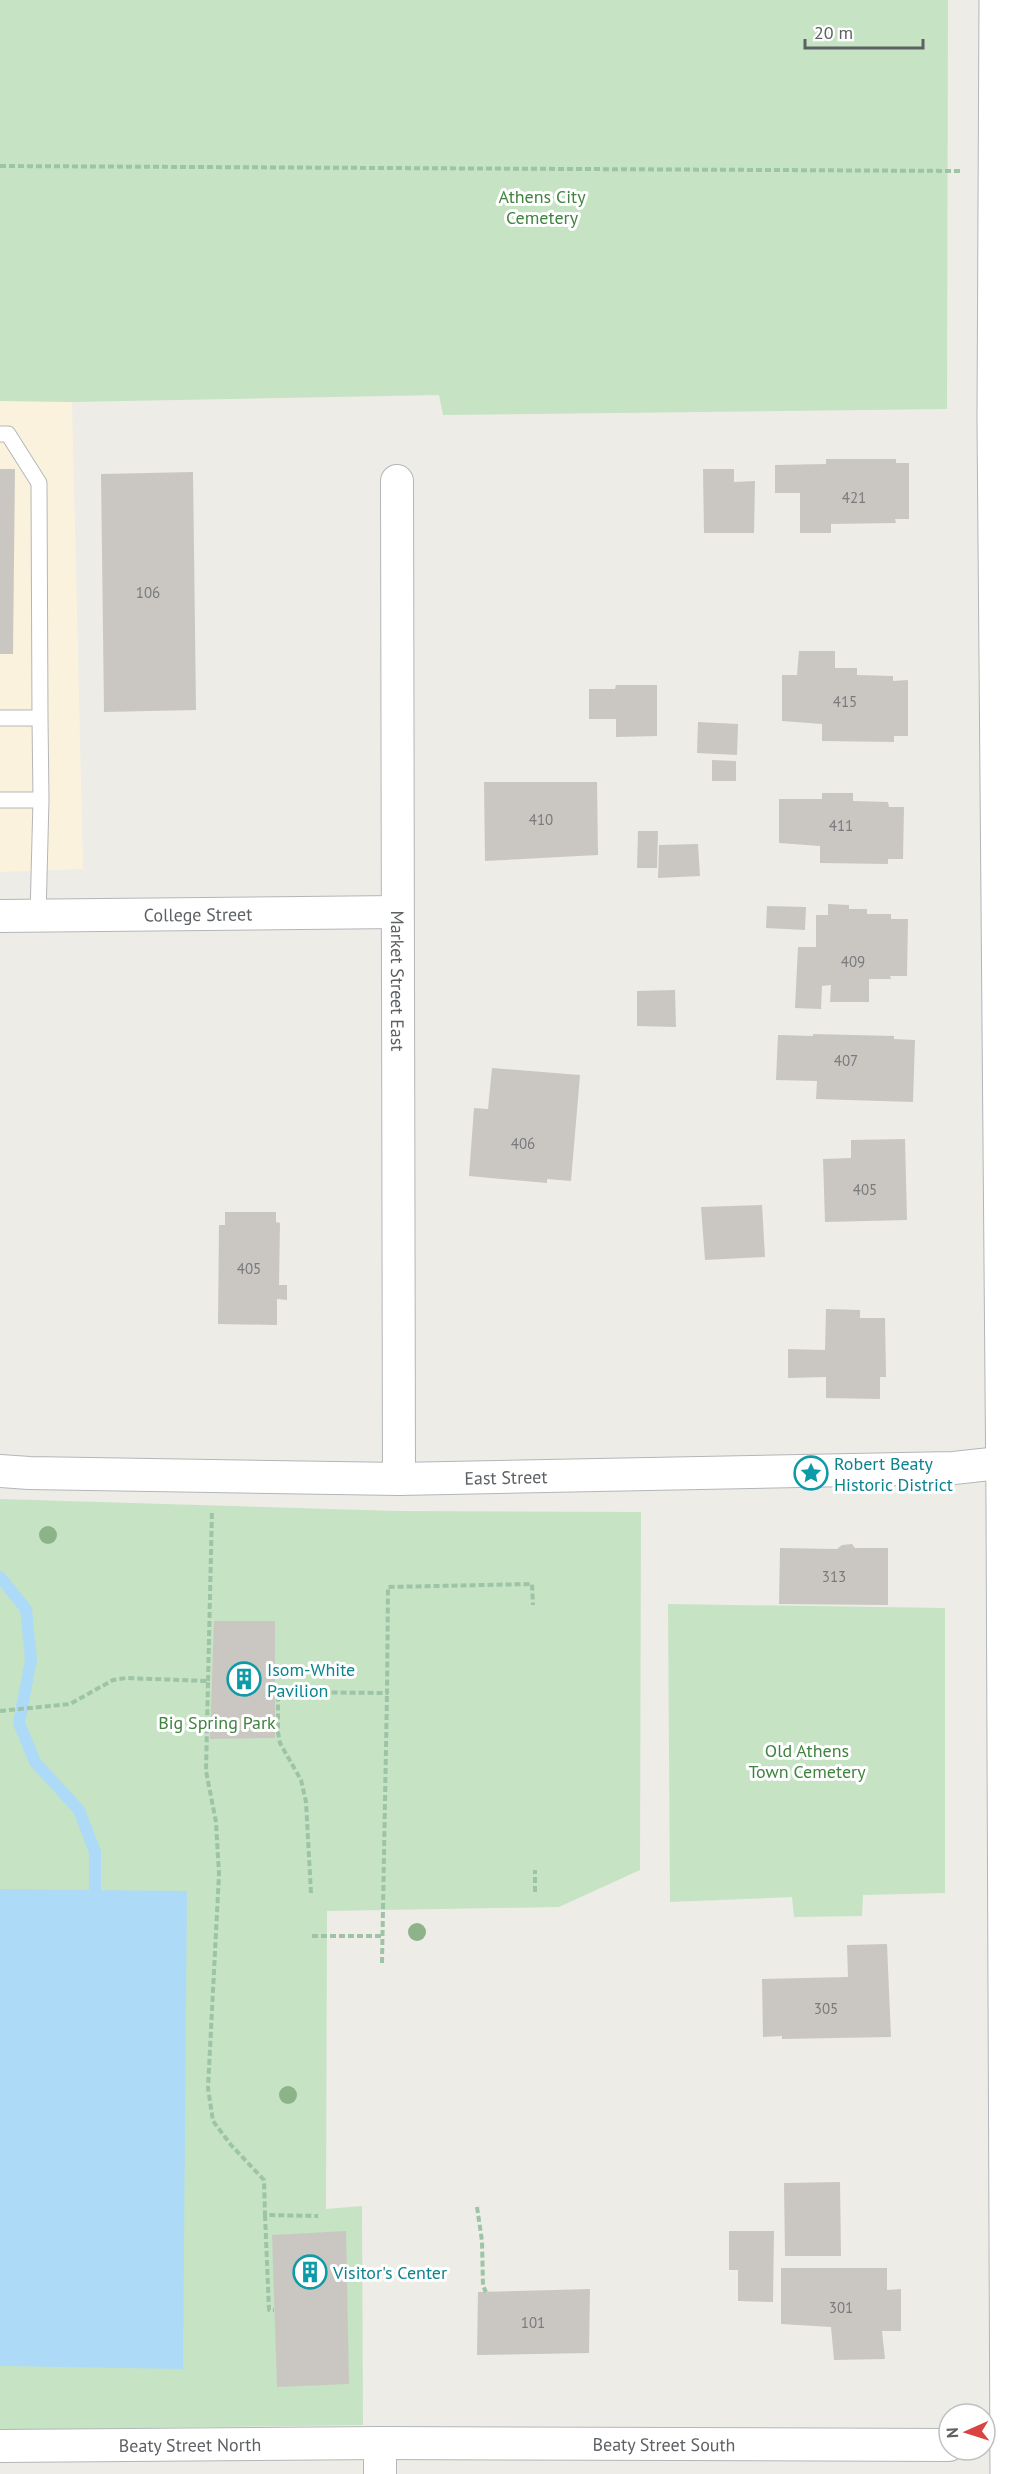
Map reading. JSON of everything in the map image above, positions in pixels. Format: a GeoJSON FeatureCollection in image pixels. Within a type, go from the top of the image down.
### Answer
{"type":"FeatureCollection","features":[{"type":"Feature","properties":{"kind":"street"},"geometry":{"type":"LineString","coordinates":[[996,0],[994,171],[1006,1462],[1002,2452]]}},
{"type":"Feature","properties":{"kind":"street","name":"Market Street East"},"geometry":{"type":"LineString","coordinates":[[397,481],[399,1479]]}},
{"type":"Feature","properties":{"kind":"street","name":"College Street"},"geometry":{"type":"LineString","coordinates":[[0,916],[397,912]]}},
{"type":"Feature","properties":{"kind":"street","name":"East Street"},"geometry":{"type":"LineString","coordinates":[[0,1471],[399,1479],[954,1468],[1006,1462]]}},
{"type":"Feature","properties":{"kind":"street"},"geometry":{"type":"LineString","coordinates":[[380,2443],[380,2474]]}},
{"type":"Feature","properties":{"kind":"street","name":"Beaty Street South"},"geometry":{"type":"LineString","coordinates":[[380,2443],[937,2445]]}},
{"type":"Feature","properties":{"kind":"street","name":"Beaty Street North"},"geometry":{"type":"LineString","coordinates":[[0,2446],[380,2443]]}},
{"type":"Feature","properties":{"kind":"lane"},"geometry":{"type":"LineString","coordinates":[[0,434],[9,434],[39,483],[42,800],[38,916]]}},
{"type":"Feature","properties":{"kind":"lane"},"geometry":{"type":"LineString","coordinates":[[0,717],[40,718]]}},
{"type":"Feature","properties":{"kind":"lane"},"geometry":{"type":"LineString","coordinates":[[0,800],[42,800]]}},
{"type":"Feature","properties":{"kind":"path"},"geometry":{"type":"LineString","coordinates":[[0,166],[994,171]]}},
{"type":"Feature","properties":{"kind":"path"},"geometry":{"type":"LineString","coordinates":[[212,1507],[207,1771],[216,1822],[219,1874],[208,2088],[213,2121],[231,2145],[264,2180],[269,2310],[274,2310]]}},
{"type":"Feature","properties":{"kind":"path"},"geometry":{"type":"LineString","coordinates":[[382,1963],[388,1587],[532,1584],[534,1605]]}},
{"type":"Feature","properties":{"kind":"path"},"geometry":{"type":"LineString","coordinates":[[3,1710],[70,1704],[113,1680],[126,1678],[208,1681]]}},
{"type":"Feature","properties":{"kind":"path"},"geometry":{"type":"LineString","coordinates":[[311,1893],[306,1802],[301,1780],[280,1743],[278,1692],[387,1693]]}},
{"type":"Feature","properties":{"kind":"path"},"geometry":{"type":"LineString","coordinates":[[535,1870],[535,1892]]}},
{"type":"Feature","properties":{"kind":"path"},"geometry":{"type":"LineString","coordinates":[[312,1936],[384,1936]]}},
{"type":"Feature","properties":{"kind":"path"},"geometry":{"type":"LineString","coordinates":[[477,2207],[482,2241],[483,2286],[486,2292]]}},
{"type":"Feature","properties":{"kind":"path"},"geometry":{"type":"LineString","coordinates":[[265,2215],[318,2216]]}},
{"type":"Feature","properties":{"kind":"shaded area"},"geometry":{"type":"Polygon","coordinates":[[[0,401],[72,402],[83,869],[0,872],[0,401]]]}},
{"type":"Feature","properties":{"kind":"green space","name":"Athens City Cemetery"},"geometry":{"type":"Polygon","coordinates":[[[0,0],[948,0],[947,409],[443,415],[439,395],[72,402],[0,401],[0,0]]]}},
{"type":"Feature","properties":{"kind":"green space","name":"Big Spring Park"},"geometry":{"type":"Polygon","coordinates":[[[0,1499],[397,1511],[641,1512],[640,1870],[559,1907],[327,1911],[326,2209],[362,2206],[363,2425],[0,2430],[0,1499]]]}},
{"type":"Feature","properties":{"kind":"green space","name":"Old Athens Town Cemetery"},"geometry":{"type":"Polygon","coordinates":[[[668,1604],[945,1608],[945,1893],[863,1895],[862,1916],[794,1917],[792,1897],[670,1902],[668,1604]]]}},
{"type":"Feature","properties":{"kind":"water"},"geometry":{"type":"Polygon","coordinates":[[[0,1889],[187,1891],[183,2369],[0,2366],[0,1889]]]}},
{"type":"Feature","properties":{"kind":"building"},"geometry":{"type":"Polygon","coordinates":[[[826,459],[896,459],[896,463],[909,463],[909,519],[895,519],[896,523],[831,524],[831,533],[800,533],[800,493],[775,493],[775,465],[826,464],[826,459]]]}},
{"type":"Feature","properties":{"kind":"building"},"geometry":{"type":"Polygon","coordinates":[[[0,469],[15,469],[13,654],[0,654],[0,469]]]}},
{"type":"Feature","properties":{"kind":"building"},"geometry":{"type":"Polygon","coordinates":[[[703,469],[734,469],[734,482],[755,481],[754,533],[704,533],[703,469]]]}},
{"type":"Feature","properties":{"kind":"building"},"geometry":{"type":"Polygon","coordinates":[[[193,472],[196,710],[104,712],[101,474],[193,472]]]}},
{"type":"Feature","properties":{"kind":"building"},"geometry":{"type":"Polygon","coordinates":[[[799,651],[835,651],[835,668],[857,668],[857,675],[893,676],[893,681],[908,680],[908,736],[894,736],[894,742],[822,741],[822,724],[782,721],[782,675],[797,675],[799,651]]]}},
{"type":"Feature","properties":{"kind":"building"},"geometry":{"type":"Polygon","coordinates":[[[616,685],[657,685],[657,736],[616,737],[616,719],[589,719],[589,689],[615,689],[616,685]]]}},
{"type":"Feature","properties":{"kind":"building"},"geometry":{"type":"Polygon","coordinates":[[[698,722],[738,724],[737,755],[697,753],[698,722]]]}},
{"type":"Feature","properties":{"kind":"building"},"geometry":{"type":"Polygon","coordinates":[[[712,760],[736,761],[736,781],[712,781],[712,760]]]}},
{"type":"Feature","properties":{"kind":"building"},"geometry":{"type":"Polygon","coordinates":[[[484,782],[597,782],[598,855],[485,861],[484,782]]]}},
{"type":"Feature","properties":{"kind":"building"},"geometry":{"type":"Polygon","coordinates":[[[822,793],[853,793],[853,801],[888,802],[889,807],[904,807],[903,859],[888,859],[888,864],[820,863],[820,846],[779,843],[779,799],[822,799],[822,793]]]}},
{"type":"Feature","properties":{"kind":"building"},"geometry":{"type":"Polygon","coordinates":[[[638,831],[658,831],[657,868],[637,868],[638,831]]]}},
{"type":"Feature","properties":{"kind":"building"},"geometry":{"type":"Polygon","coordinates":[[[698,844],[700,876],[658,878],[659,845],[698,844]]]}},
{"type":"Feature","properties":{"kind":"building"},"geometry":{"type":"Polygon","coordinates":[[[828,904],[849,905],[849,909],[867,909],[867,914],[891,914],[891,919],[908,919],[907,976],[869,979],[869,1002],[830,1002],[831,985],[822,986],[821,1009],[795,1008],[798,947],[816,947],[816,915],[828,915],[828,904]]]}},
{"type":"Feature","properties":{"kind":"building"},"geometry":{"type":"Polygon","coordinates":[[[767,906],[806,907],[805,930],[766,928],[767,906]]]}},
{"type":"Feature","properties":{"kind":"building"},"geometry":{"type":"Polygon","coordinates":[[[675,990],[676,1027],[637,1026],[637,991],[675,990]]]}},
{"type":"Feature","properties":{"kind":"building"},"geometry":{"type":"Polygon","coordinates":[[[813,1034],[894,1036],[894,1039],[915,1040],[913,1102],[816,1099],[817,1081],[776,1080],[778,1035],[813,1036],[813,1034]]]}},
{"type":"Feature","properties":{"kind":"building"},"geometry":{"type":"Polygon","coordinates":[[[492,1068],[580,1075],[571,1181],[547,1179],[547,1183],[469,1176],[474,1108],[488,1109],[492,1068]]]}},
{"type":"Feature","properties":{"kind":"building"},"geometry":{"type":"Polygon","coordinates":[[[905,1139],[907,1220],[825,1222],[823,1159],[851,1158],[851,1140],[905,1139]]]}},
{"type":"Feature","properties":{"kind":"building"},"geometry":{"type":"Polygon","coordinates":[[[762,1205],[765,1257],[705,1260],[701,1207],[762,1205]]]}},
{"type":"Feature","properties":{"kind":"building"},"geometry":{"type":"Polygon","coordinates":[[[225,1212],[276,1212],[276,1222],[280,1223],[279,1285],[287,1285],[287,1300],[277,1299],[277,1325],[218,1324],[219,1225],[225,1225],[225,1212]]]}},
{"type":"Feature","properties":{"kind":"building"},"geometry":{"type":"Polygon","coordinates":[[[826,1309],[860,1310],[860,1318],[885,1318],[886,1377],[880,1377],[880,1399],[826,1398],[826,1377],[788,1378],[788,1349],[825,1350],[826,1309]]]}},
{"type":"Feature","properties":{"kind":"building"},"geometry":{"type":"Polygon","coordinates":[[[852,1544],[855,1548],[888,1548],[888,1605],[779,1604],[780,1548],[837,1549],[842,1545],[852,1544]]]}},
{"type":"Feature","properties":{"kind":"building","name":"Isom-White Pavilion"},"geometry":{"type":"Polygon","coordinates":[[[214,1621],[275,1621],[275,1738],[210,1739],[214,1621]]]}},
{"type":"Feature","properties":{"kind":"building"},"geometry":{"type":"Polygon","coordinates":[[[887,1944],[891,2037],[782,2039],[782,2036],[763,2037],[762,1979],[848,1977],[847,1945],[887,1944]]]}},
{"type":"Feature","properties":{"kind":"building"},"geometry":{"type":"Polygon","coordinates":[[[840,2182],[841,2256],[785,2256],[784,2183],[840,2182]]]}},
{"type":"Feature","properties":{"kind":"building","name":"Visitor's Center"},"geometry":{"type":"Polygon","coordinates":[[[346,2231],[349,2384],[277,2387],[272,2235],[346,2231]]]}},
{"type":"Feature","properties":{"kind":"building"},"geometry":{"type":"Polygon","coordinates":[[[729,2231],[774,2231],[773,2302],[738,2301],[738,2270],[729,2270],[729,2231]]]}},
{"type":"Feature","properties":{"kind":"building"},"geometry":{"type":"Polygon","coordinates":[[[781,2268],[887,2268],[887,2290],[901,2289],[901,2331],[882,2331],[885,2359],[834,2360],[831,2327],[781,2324],[781,2268]]]}},
{"type":"Feature","properties":{"kind":"building"},"geometry":{"type":"Polygon","coordinates":[[[590,2289],[589,2353],[477,2355],[478,2292],[590,2289]]]}},
{"type":"Feature","properties":{"kind":"waterway"},"geometry":{"type":"LineString","coordinates":[[0,1577],[26,1609],[31,1660],[19,1723],[35,1762],[79,1810],[95,1852],[95,1891]]}},
{"type":"Feature","properties":{"kind":"place","name":"Robert Beaty Historic District"},"geometry":{"type":"Point","coordinates":[811,1473]}},
{"type":"Feature","properties":{"kind":"place","name":"Isom-White Pavilion"},"geometry":{"type":"Point","coordinates":[244,1679]}},
{"type":"Feature","properties":{"kind":"place","name":"Visitor's Center"},"geometry":{"type":"Point","coordinates":[310,2272]}}]}
